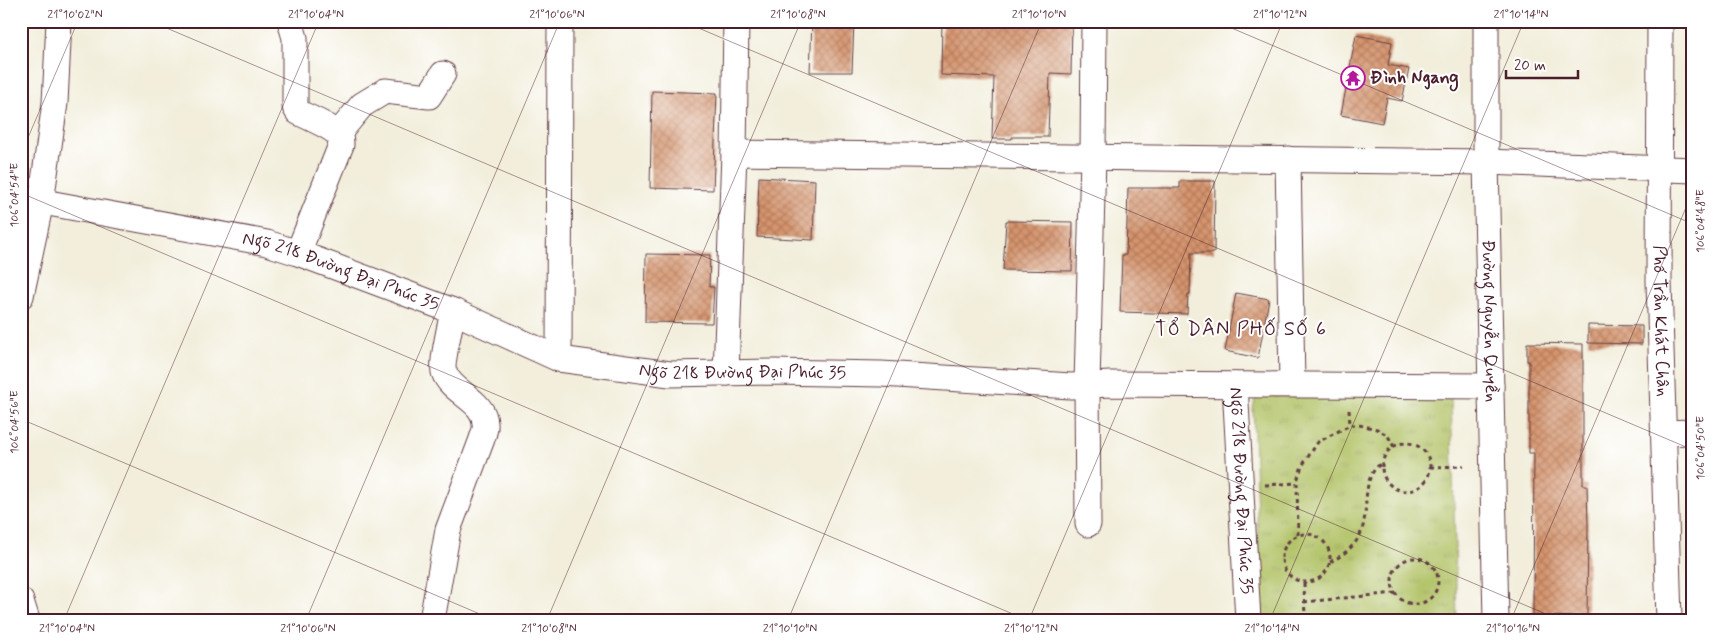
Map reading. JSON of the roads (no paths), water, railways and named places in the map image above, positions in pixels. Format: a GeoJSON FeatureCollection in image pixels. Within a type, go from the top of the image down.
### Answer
{"type":"FeatureCollection","features":[{"type":"Feature","properties":{"kind":"street"},"geometry":{"type":"LineString","coordinates":[[21,296],[31,200],[55,103],[59,21]]}},
{"type":"Feature","properties":{"kind":"street"},"geometry":{"type":"LineString","coordinates":[[290,21],[295,38],[295,107],[298,112],[340,136],[340,145],[298,252]]}},
{"type":"Feature","properties":{"kind":"street"},"geometry":{"type":"LineString","coordinates":[[559,359],[560,21]]}},
{"type":"Feature","properties":{"kind":"street"},"geometry":{"type":"LineString","coordinates":[[726,373],[734,153],[736,21]]}},
{"type":"Feature","properties":{"kind":"street"},"geometry":{"type":"LineString","coordinates":[[1088,524],[1087,384],[1093,157],[1094,21]]}},
{"type":"Feature","properties":{"kind":"street","name":"Đường Nguyễn Quyền"},"geometry":{"type":"LineString","coordinates":[[1486,21],[1486,162],[1496,620]]}},
{"type":"Feature","properties":{"kind":"street","name":"Phố Trần Khát Chân"},"geometry":{"type":"LineString","coordinates":[[1660,21],[1659,281],[1669,620]]}},
{"type":"Feature","properties":{"kind":"street"},"geometry":{"type":"LineString","coordinates":[[338,134],[362,105],[384,91],[429,96],[443,74]]}},
{"type":"Feature","properties":{"kind":"street"},"geometry":{"type":"LineString","coordinates":[[734,153],[1486,162],[1693,170]]}},
{"type":"Feature","properties":{"kind":"street"},"geometry":{"type":"LineString","coordinates":[[1288,159],[1292,384]]}},
{"type":"Feature","properties":{"kind":"street","name":"Ngõ 218 Đường Đại Phúc 35"},"geometry":{"type":"LineString","coordinates":[[31,200],[267,243],[298,252],[453,311],[559,359],[670,374],[880,374],[1071,386],[1087,384],[1235,385],[1248,620]]}},
{"type":"Feature","properties":{"kind":"street"},"geometry":{"type":"LineString","coordinates":[[432,620],[448,530],[482,440],[486,424],[482,413],[474,403],[448,381],[442,369],[453,311]]}},
{"type":"Feature","properties":{"kind":"street"},"geometry":{"type":"LineString","coordinates":[[1235,385],[1491,386]]}},
{"type":"Feature","properties":{"kind":"street"},"geometry":{"type":"LineString","coordinates":[[1664,433],[1693,432]]}},
{"type":"Feature","properties":{"kind":"street"},"geometry":{"type":"LineString","coordinates":[[21,601],[27,620]]}},
{"type":"Feature","properties":{"kind":"place","name":"Đình Ngang"},"geometry":{"type":"Point","coordinates":[1353,78]}},
{"type":"Feature","properties":{"kind":"district","name":"TỔ DÂN PHỐ SỐ 6"},"geometry":{"type":"Point","coordinates":[1241,329]}}]}
